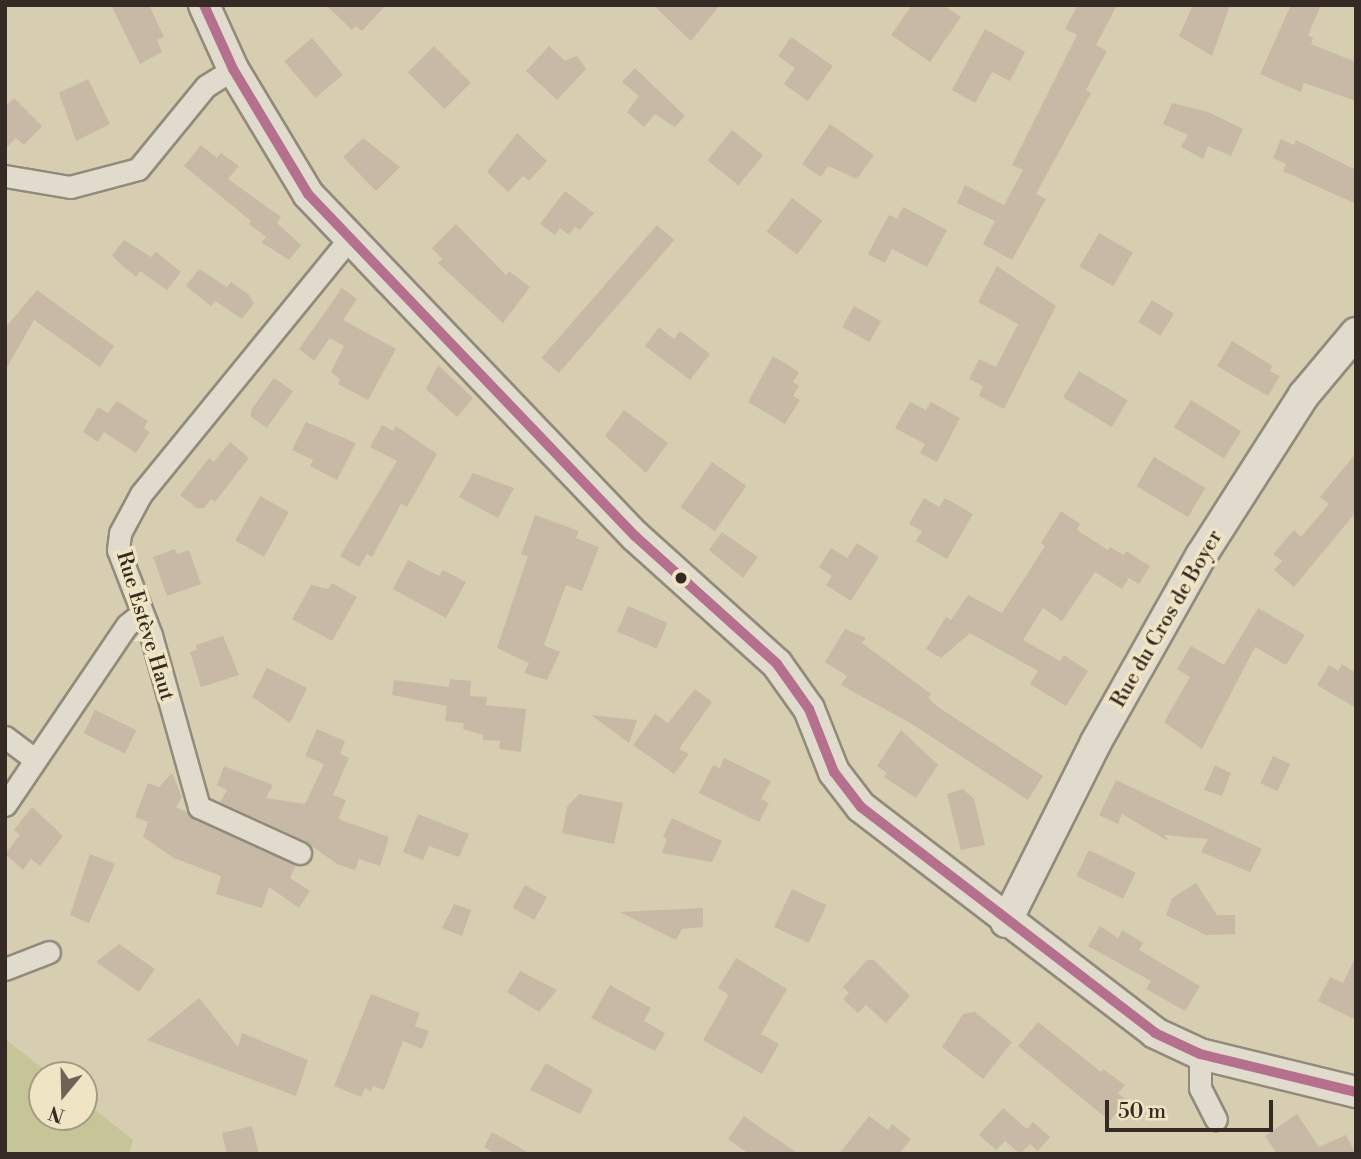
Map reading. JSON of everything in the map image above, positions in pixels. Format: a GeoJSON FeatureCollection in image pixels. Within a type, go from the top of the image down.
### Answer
{"type":"FeatureCollection","features":[{"type":"Feature","properties":{"kind":"street"},"geometry":{"type":"LineString","coordinates":[[204,5],[233,69],[308,194],[348,240],[635,536],[777,664],[809,709],[834,772],[861,807],[1006,922],[1155,1033],[1200,1054],[1356,1092]]}},
{"type":"Feature","properties":{"kind":"street"},"geometry":{"type":"LineString","coordinates":[[5,176],[70,187],[138,169],[206,86],[233,69]]}},
{"type":"Feature","properties":{"kind":"street","name":"Rue Estève Haut"},"geometry":{"type":"LineString","coordinates":[[300,853],[199,807],[142,613],[118,550],[127,517],[348,240]]}},
{"type":"Feature","properties":{"kind":"street","name":"Rue du Cros de Boyer"},"geometry":{"type":"LineString","coordinates":[[1006,922],[1096,742],[1195,568],[1304,395],[1356,333]]}},
{"type":"Feature","properties":{"kind":"street"},"geometry":{"type":"LineString","coordinates":[[5,805],[127,625],[142,613]]}},
{"type":"Feature","properties":{"kind":"street"},"geometry":{"type":"LineString","coordinates":[[5,737],[34,759]]}},
{"type":"Feature","properties":{"kind":"street"},"geometry":{"type":"LineString","coordinates":[[5,969],[49,952]]}},
{"type":"Feature","properties":{"kind":"street"},"geometry":{"type":"LineString","coordinates":[[1200,1054],[1200,1088],[1216,1119]]}},
{"type":"Feature","properties":{"kind":"green space"},"geometry":{"type":"Polygon","coordinates":[[[5,1039],[33,1061],[28,1061],[28,1131],[98,1131],[98,1112],[133,1140],[129,1154],[5,1154],[5,1039]]]}},
{"type":"Feature","properties":{"kind":"building"},"geometry":{"type":"Polygon","coordinates":[[[111,5],[149,5],[164,37],[157,40],[162,52],[140,64],[111,5]]]}},
{"type":"Feature","properties":{"kind":"building"},"geometry":{"type":"Polygon","coordinates":[[[326,5],[386,5],[362,31],[356,26],[352,30],[326,5]]]}},
{"type":"Feature","properties":{"kind":"building"},"geometry":{"type":"Polygon","coordinates":[[[653,5],[720,5],[691,41],[653,5]]]}},
{"type":"Feature","properties":{"kind":"building"},"geometry":{"type":"Polygon","coordinates":[[[912,5],[943,5],[961,17],[930,62],[891,35],[912,5]]]}},
{"type":"Feature","properties":{"kind":"building"},"geometry":{"type":"Polygon","coordinates":[[[1078,5],[1117,5],[1096,45],[1107,51],[1086,90],[1091,93],[1036,194],[1046,199],[1012,260],[983,244],[995,221],[957,203],[965,185],[1004,205],[1023,170],[1012,165],[1077,35],[1065,29],[1078,5]]]}},
{"type":"Feature","properties":{"kind":"building"},"geometry":{"type":"Polygon","coordinates":[[[1193,5],[1230,5],[1212,56],[1179,36],[1193,5]]]}},
{"type":"Feature","properties":{"kind":"building"},"geometry":{"type":"Polygon","coordinates":[[[1291,5],[1321,5],[1308,35],[1313,38],[1311,44],[1356,62],[1356,101],[1304,83],[1301,92],[1260,74],[1291,5]]]}},
{"type":"Feature","properties":{"kind":"building"},"geometry":{"type":"Polygon","coordinates":[[[985,29],[1025,52],[1010,81],[992,72],[975,103],[952,90],[985,29]]]}},
{"type":"Feature","properties":{"kind":"building"},"geometry":{"type":"Polygon","coordinates":[[[791,37],[833,66],[808,101],[784,84],[795,68],[778,56],[791,37]]]}},
{"type":"Feature","properties":{"kind":"building"},"geometry":{"type":"Polygon","coordinates":[[[312,38],[343,75],[315,98],[284,61],[312,38]]]}},
{"type":"Feature","properties":{"kind":"building"},"geometry":{"type":"Polygon","coordinates":[[[434,46],[471,83],[445,109],[408,72],[434,46]]]}},
{"type":"Feature","properties":{"kind":"building"},"geometry":{"type":"Polygon","coordinates":[[[549,46],[565,61],[577,56],[586,69],[557,100],[526,71],[549,46]]]}},
{"type":"Feature","properties":{"kind":"building"},"geometry":{"type":"Polygon","coordinates":[[[635,68],[685,116],[675,127],[655,114],[644,127],[627,112],[639,96],[622,82],[635,68]]]}},
{"type":"Feature","properties":{"kind":"building"},"geometry":{"type":"Polygon","coordinates":[[[88,79],[110,124],[76,141],[59,93],[88,79]]]}},
{"type":"Feature","properties":{"kind":"building"},"geometry":{"type":"Polygon","coordinates":[[[14,98],[42,126],[24,145],[16,138],[5,149],[5,106],[14,98]]]}},
{"type":"Feature","properties":{"kind":"building"},"geometry":{"type":"Polygon","coordinates":[[[1172,103],[1208,112],[1243,129],[1231,156],[1208,146],[1203,159],[1181,147],[1188,135],[1163,124],[1172,103]]]}},
{"type":"Feature","properties":{"kind":"building"},"geometry":{"type":"Polygon","coordinates":[[[830,124],[874,155],[857,179],[828,166],[821,177],[802,164],[830,124]]]}},
{"type":"Feature","properties":{"kind":"building"},"geometry":{"type":"Polygon","coordinates":[[[732,130],[763,155],[739,185],[707,160],[732,130]]]}},
{"type":"Feature","properties":{"kind":"building"},"geometry":{"type":"Polygon","coordinates":[[[517,133],[547,161],[529,181],[523,176],[508,192],[487,172],[517,133]]]}},
{"type":"Feature","properties":{"kind":"building"},"geometry":{"type":"Polygon","coordinates":[[[363,138],[400,167],[376,191],[343,157],[363,138]]]}},
{"type":"Feature","properties":{"kind":"building"},"geometry":{"type":"Polygon","coordinates":[[[1281,139],[1294,145],[1296,140],[1356,170],[1356,204],[1283,171],[1286,164],[1273,158],[1281,139]]]}},
{"type":"Feature","properties":{"kind":"building"},"geometry":{"type":"Polygon","coordinates":[[[201,145],[217,158],[221,153],[239,166],[228,179],[281,217],[277,223],[301,245],[289,260],[261,242],[266,237],[249,224],[251,221],[184,166],[201,145]]]}},
{"type":"Feature","properties":{"kind":"building"},"geometry":{"type":"Polygon","coordinates":[[[565,191],[594,213],[580,230],[575,227],[569,235],[560,228],[555,235],[540,224],[565,191]]]}},
{"type":"Feature","properties":{"kind":"building"},"geometry":{"type":"Polygon","coordinates":[[[792,198],[822,221],[797,254],[767,232],[792,198]]]}},
{"type":"Feature","properties":{"kind":"building"},"geometry":{"type":"Polygon","coordinates":[[[903,207],[947,230],[927,267],[892,249],[885,263],[868,254],[889,215],[897,219],[903,207]]]}},
{"type":"Feature","properties":{"kind":"building"},"geometry":{"type":"Polygon","coordinates":[[[456,224],[506,275],[509,271],[530,287],[503,323],[438,263],[442,259],[432,248],[456,224]]]}},
{"type":"Feature","properties":{"kind":"building"},"geometry":{"type":"Polygon","coordinates":[[[657,225],[674,240],[559,373],[542,358],[657,225]]]}},
{"type":"Feature","properties":{"kind":"building"},"geometry":{"type":"Polygon","coordinates":[[[1099,233],[1133,252],[1113,286],[1080,267],[1099,233]]]}},
{"type":"Feature","properties":{"kind":"building"},"geometry":{"type":"Polygon","coordinates":[[[124,240],[151,257],[156,252],[181,272],[167,290],[140,271],[136,277],[112,255],[124,240]]]}},
{"type":"Feature","properties":{"kind":"building"},"geometry":{"type":"Polygon","coordinates":[[[997,266],[1056,306],[1004,409],[979,396],[983,386],[969,379],[979,359],[996,367],[1018,324],[978,302],[997,266]]]}},
{"type":"Feature","properties":{"kind":"building"},"geometry":{"type":"Polygon","coordinates":[[[199,269],[227,287],[231,282],[248,294],[254,303],[242,319],[215,301],[211,306],[186,286],[199,269]]]}},
{"type":"Feature","properties":{"kind":"building"},"geometry":{"type":"Polygon","coordinates":[[[342,288],[357,299],[343,320],[396,349],[368,400],[338,384],[340,379],[331,372],[344,346],[330,338],[314,361],[299,349],[342,288]]]}},
{"type":"Feature","properties":{"kind":"building"},"geometry":{"type":"Polygon","coordinates":[[[37,290],[114,346],[100,367],[34,320],[5,371],[5,328],[37,290]]]}},
{"type":"Feature","properties":{"kind":"building"},"geometry":{"type":"Polygon","coordinates":[[[1152,300],[1174,314],[1160,336],[1138,322],[1152,300]]]}},
{"type":"Feature","properties":{"kind":"building"},"geometry":{"type":"Polygon","coordinates":[[[854,306],[881,321],[869,342],[842,327],[854,306]]]}},
{"type":"Feature","properties":{"kind":"building"},"geometry":{"type":"Polygon","coordinates":[[[659,327],[674,339],[680,331],[710,354],[690,380],[645,346],[659,327]]]}},
{"type":"Feature","properties":{"kind":"building"},"geometry":{"type":"Polygon","coordinates":[[[1232,341],[1273,366],[1270,371],[1280,376],[1268,396],[1217,366],[1232,341]]]}},
{"type":"Feature","properties":{"kind":"building"},"geometry":{"type":"Polygon","coordinates":[[[773,356],[799,372],[793,382],[799,386],[793,396],[800,400],[785,424],[748,402],[773,356]]]}},
{"type":"Feature","properties":{"kind":"building"},"geometry":{"type":"Polygon","coordinates":[[[438,365],[473,398],[457,417],[426,389],[438,365]]]}},
{"type":"Feature","properties":{"kind":"building"},"geometry":{"type":"Polygon","coordinates":[[[1079,371],[1128,400],[1112,427],[1063,398],[1079,371]]]}},
{"type":"Feature","properties":{"kind":"building"},"geometry":{"type":"Polygon","coordinates":[[[274,378],[293,391],[267,428],[251,417],[251,410],[274,378]]]}},
{"type":"Feature","properties":{"kind":"building"},"geometry":{"type":"Polygon","coordinates":[[[1191,400],[1241,431],[1224,458],[1174,427],[1191,400]]]}},
{"type":"Feature","properties":{"kind":"building"},"geometry":{"type":"Polygon","coordinates":[[[117,401],[148,421],[144,428],[150,432],[136,453],[104,432],[98,442],[83,432],[98,407],[108,413],[117,401]]]}},
{"type":"Feature","properties":{"kind":"building"},"geometry":{"type":"Polygon","coordinates":[[[910,402],[926,410],[931,402],[960,418],[937,462],[920,453],[925,444],[895,428],[910,402]]]}},
{"type":"Feature","properties":{"kind":"building"},"geometry":{"type":"Polygon","coordinates":[[[624,410],[668,443],[646,473],[605,436],[624,410]]]}},
{"type":"Feature","properties":{"kind":"building"},"geometry":{"type":"Polygon","coordinates":[[[306,422],[356,443],[337,480],[310,466],[313,460],[292,450],[306,422]]]}},
{"type":"Feature","properties":{"kind":"building"},"geometry":{"type":"Polygon","coordinates":[[[382,425],[393,431],[396,426],[437,454],[407,507],[401,504],[372,557],[367,554],[359,567],[340,556],[397,461],[370,447],[382,425]]]}},
{"type":"Feature","properties":{"kind":"building"},"geometry":{"type":"Polygon","coordinates":[[[230,442],[249,458],[215,502],[211,499],[204,508],[197,508],[180,495],[209,458],[214,462],[230,442]]]}},
{"type":"Feature","properties":{"kind":"building"},"geometry":{"type":"Polygon","coordinates":[[[1356,453],[1356,512],[1294,587],[1274,570],[1282,561],[1273,554],[1294,530],[1301,537],[1329,504],[1320,497],[1356,453]]]}},
{"type":"Feature","properties":{"kind":"building"},"geometry":{"type":"Polygon","coordinates":[[[1154,457],[1205,488],[1188,517],[1136,486],[1154,457]]]}},
{"type":"Feature","properties":{"kind":"building"},"geometry":{"type":"Polygon","coordinates":[[[712,462],[746,486],[715,531],[680,507],[712,462]]]}},
{"type":"Feature","properties":{"kind":"building"},"geometry":{"type":"Polygon","coordinates":[[[473,473],[514,488],[498,518],[459,497],[473,473]]]}},
{"type":"Feature","properties":{"kind":"building"},"geometry":{"type":"Polygon","coordinates":[[[260,496],[289,512],[264,557],[235,541],[260,496]]]}},
{"type":"Feature","properties":{"kind":"building"},"geometry":{"type":"Polygon","coordinates":[[[924,498],[939,507],[945,498],[973,514],[947,559],[916,541],[922,531],[909,524],[924,498]]]}},
{"type":"Feature","properties":{"kind":"building"},"geometry":{"type":"Polygon","coordinates":[[[1061,511],[1080,524],[1077,530],[1108,550],[1110,547],[1124,555],[1126,551],[1150,566],[1139,584],[1129,578],[1122,589],[1095,572],[1062,621],[1043,608],[1023,640],[1060,661],[1064,655],[1088,671],[1066,706],[1030,684],[1038,671],[970,633],[941,658],[926,649],[946,617],[951,620],[968,595],[1002,613],[1045,546],[1041,543],[1061,511]]]}},
{"type":"Feature","properties":{"kind":"building"},"geometry":{"type":"Polygon","coordinates":[[[535,515],[579,531],[576,538],[599,547],[582,591],[566,585],[544,645],[560,652],[547,680],[524,673],[529,663],[497,648],[528,556],[521,554],[535,515]]]}},
{"type":"Feature","properties":{"kind":"building"},"geometry":{"type":"Polygon","coordinates":[[[722,532],[758,557],[743,578],[709,550],[722,532]]]}},
{"type":"Feature","properties":{"kind":"building"},"geometry":{"type":"Polygon","coordinates":[[[857,543],[879,557],[851,601],[826,585],[832,576],[819,567],[831,548],[847,558],[857,543]]]}},
{"type":"Feature","properties":{"kind":"building"},"geometry":{"type":"Polygon","coordinates":[[[175,549],[177,554],[189,550],[201,584],[167,596],[153,557],[175,549]]]}},
{"type":"Feature","properties":{"kind":"building"},"geometry":{"type":"Polygon","coordinates":[[[408,560],[439,576],[443,570],[466,582],[446,618],[393,589],[408,560]]]}},
{"type":"Feature","properties":{"kind":"building"},"geometry":{"type":"Polygon","coordinates":[[[332,583],[357,597],[332,641],[292,619],[311,585],[328,589],[332,583]]]}},
{"type":"Feature","properties":{"kind":"building"},"geometry":{"type":"Polygon","coordinates":[[[628,606],[668,623],[657,649],[617,632],[628,606]]]}},
{"type":"Feature","properties":{"kind":"building"},"geometry":{"type":"Polygon","coordinates":[[[1258,608],[1305,635],[1286,665],[1255,647],[1202,749],[1164,722],[1190,677],[1177,669],[1191,646],[1224,665],[1258,608]]]}},
{"type":"Feature","properties":{"kind":"building"},"geometry":{"type":"Polygon","coordinates":[[[845,629],[866,638],[862,643],[931,694],[928,698],[938,707],[1043,776],[1028,800],[912,724],[841,685],[847,676],[825,662],[845,629]]]}},
{"type":"Feature","properties":{"kind":"building"},"geometry":{"type":"Polygon","coordinates":[[[223,636],[239,675],[201,687],[190,652],[197,650],[196,645],[223,636]]]}},
{"type":"Feature","properties":{"kind":"building"},"geometry":{"type":"Polygon","coordinates":[[[1342,664],[1356,673],[1356,708],[1317,685],[1329,665],[1338,671],[1342,664]]]}},
{"type":"Feature","properties":{"kind":"building"},"geometry":{"type":"Polygon","coordinates":[[[267,668],[307,688],[290,723],[252,697],[267,668]]]}},
{"type":"Feature","properties":{"kind":"building"},"geometry":{"type":"Polygon","coordinates":[[[450,679],[471,681],[470,696],[487,697],[486,705],[526,709],[521,752],[499,749],[500,741],[483,740],[483,735],[463,729],[464,723],[445,721],[447,706],[392,695],[394,680],[449,687],[450,679]]]}},
{"type":"Feature","properties":{"kind":"building"},"geometry":{"type":"Polygon","coordinates":[[[695,689],[712,702],[679,749],[689,754],[674,774],[633,745],[655,714],[668,723],[695,689]]]}},
{"type":"Feature","properties":{"kind":"building"},"geometry":{"type":"Polygon","coordinates":[[[95,710],[136,730],[125,754],[84,733],[95,710]]]}},
{"type":"Feature","properties":{"kind":"building"},"geometry":{"type":"Polygon","coordinates":[[[591,715],[637,720],[629,743],[591,715]]]}},
{"type":"Feature","properties":{"kind":"building"},"geometry":{"type":"Polygon","coordinates":[[[317,729],[345,741],[340,754],[349,758],[333,795],[346,800],[338,819],[389,837],[380,866],[359,859],[355,870],[337,864],[305,841],[220,802],[227,790],[217,785],[224,766],[273,785],[266,798],[305,804],[324,764],[305,756],[317,729]]]}},
{"type":"Feature","properties":{"kind":"building"},"geometry":{"type":"Polygon","coordinates":[[[901,730],[938,765],[916,798],[884,777],[887,773],[877,766],[901,730]]]}},
{"type":"Feature","properties":{"kind":"building"},"geometry":{"type":"Polygon","coordinates":[[[1273,756],[1290,764],[1278,791],[1260,783],[1273,756]]]}},
{"type":"Feature","properties":{"kind":"building"},"geometry":{"type":"Polygon","coordinates":[[[724,758],[771,781],[761,799],[769,803],[759,822],[699,793],[713,765],[720,768],[724,758]]]}},
{"type":"Feature","properties":{"kind":"building"},"geometry":{"type":"Polygon","coordinates":[[[1215,765],[1231,773],[1222,796],[1204,790],[1215,765]]]}},
{"type":"Feature","properties":{"kind":"building"},"geometry":{"type":"Polygon","coordinates":[[[172,773],[182,797],[176,807],[296,865],[290,878],[310,891],[299,908],[269,887],[262,908],[216,894],[221,876],[174,858],[143,837],[148,822],[135,817],[148,783],[159,787],[172,773]]]}},
{"type":"Feature","properties":{"kind":"building"},"geometry":{"type":"Polygon","coordinates":[[[1116,780],[1262,849],[1250,872],[1201,852],[1208,839],[1164,835],[1168,841],[1122,814],[1118,824],[1099,815],[1116,780]]]}},
{"type":"Feature","properties":{"kind":"building"},"geometry":{"type":"Polygon","coordinates":[[[963,789],[974,799],[985,845],[961,850],[947,794],[963,789]]]}},
{"type":"Feature","properties":{"kind":"building"},"geometry":{"type":"Polygon","coordinates":[[[579,794],[623,803],[614,844],[562,833],[567,807],[579,794]]]}},
{"type":"Feature","properties":{"kind":"building"},"geometry":{"type":"Polygon","coordinates":[[[32,807],[63,836],[40,866],[31,859],[23,870],[5,854],[20,835],[14,830],[32,807]]]}},
{"type":"Feature","properties":{"kind":"building"},"geometry":{"type":"Polygon","coordinates":[[[418,814],[469,834],[459,857],[429,846],[423,860],[403,852],[418,814]]]}},
{"type":"Feature","properties":{"kind":"building"},"geometry":{"type":"Polygon","coordinates":[[[672,818],[722,841],[712,862],[662,853],[667,839],[663,837],[672,818]]]}},
{"type":"Feature","properties":{"kind":"building"},"geometry":{"type":"Polygon","coordinates":[[[1089,850],[1136,873],[1123,899],[1076,876],[1089,850]]]}},
{"type":"Feature","properties":{"kind":"building"},"geometry":{"type":"Polygon","coordinates":[[[90,854],[115,864],[89,923],[70,915],[90,854]]]}},
{"type":"Feature","properties":{"kind":"building"},"geometry":{"type":"Polygon","coordinates":[[[1196,883],[1217,915],[1235,915],[1235,934],[1206,935],[1166,915],[1172,898],[1196,883]]]}},
{"type":"Feature","properties":{"kind":"building"},"geometry":{"type":"Polygon","coordinates":[[[525,885],[547,897],[534,920],[512,908],[525,885]]]}},
{"type":"Feature","properties":{"kind":"building"},"geometry":{"type":"Polygon","coordinates":[[[792,889],[826,905],[809,943],[774,927],[792,889]]]}},
{"type":"Feature","properties":{"kind":"building"},"geometry":{"type":"Polygon","coordinates":[[[454,904],[471,910],[462,936],[442,928],[454,904]]]}},
{"type":"Feature","properties":{"kind":"building"},"geometry":{"type":"Polygon","coordinates":[[[703,908],[703,927],[682,929],[676,940],[620,912],[703,908]]]}},
{"type":"Feature","properties":{"kind":"building"},"geometry":{"type":"Polygon","coordinates":[[[1100,926],[1118,938],[1122,930],[1143,943],[1139,950],[1200,986],[1185,1011],[1146,989],[1151,981],[1088,946],[1100,926]]]}},
{"type":"Feature","properties":{"kind":"building"},"geometry":{"type":"Polygon","coordinates":[[[119,944],[155,969],[139,992],[96,962],[119,944]]]}},
{"type":"Feature","properties":{"kind":"building"},"geometry":{"type":"Polygon","coordinates":[[[1356,956],[1356,1020],[1318,1001],[1330,977],[1343,983],[1356,956]]]}},
{"type":"Feature","properties":{"kind":"building"},"geometry":{"type":"Polygon","coordinates":[[[736,958],[787,989],[761,1034],[779,1044],[762,1074],[703,1040],[727,998],[728,994],[718,988],[736,958]]]}},
{"type":"Feature","properties":{"kind":"building"},"geometry":{"type":"Polygon","coordinates":[[[867,960],[874,960],[910,996],[886,1023],[866,1005],[858,1013],[843,999],[849,993],[843,987],[867,960]]]}},
{"type":"Feature","properties":{"kind":"building"},"geometry":{"type":"Polygon","coordinates":[[[520,971],[557,990],[539,1012],[507,992],[520,971]]]}},
{"type":"Feature","properties":{"kind":"building"},"geometry":{"type":"Polygon","coordinates":[[[610,985],[651,1008],[644,1021],[665,1033],[655,1051],[591,1018],[610,985]]]}},
{"type":"Feature","properties":{"kind":"building"},"geometry":{"type":"Polygon","coordinates":[[[371,994],[420,1013],[415,1026],[429,1031],[422,1049],[403,1041],[384,1090],[373,1086],[371,1091],[365,1088],[361,1097],[334,1086],[371,994]]]}},
{"type":"Feature","properties":{"kind":"building"},"geometry":{"type":"Polygon","coordinates":[[[199,998],[238,1047],[242,1033],[308,1060],[296,1096],[147,1040],[199,998]]]}},
{"type":"Feature","properties":{"kind":"building"},"geometry":{"type":"Polygon","coordinates":[[[975,1012],[1012,1042],[983,1079],[942,1047],[963,1014],[975,1012]]]}},
{"type":"Feature","properties":{"kind":"building"},"geometry":{"type":"Polygon","coordinates":[[[1038,1022],[1101,1072],[1103,1069],[1125,1085],[1118,1093],[1126,1100],[1110,1121],[1018,1046],[1038,1022]]]}},
{"type":"Feature","properties":{"kind":"building"},"geometry":{"type":"Polygon","coordinates":[[[546,1063],[593,1090],[580,1114],[530,1090],[546,1063]]]}},
{"type":"Feature","properties":{"kind":"building"},"geometry":{"type":"Polygon","coordinates":[[[1003,1108],[1027,1129],[1033,1122],[1050,1137],[1038,1151],[1030,1144],[1020,1154],[1005,1141],[996,1150],[979,1135],[1003,1108]]]}},
{"type":"Feature","properties":{"kind":"building"},"geometry":{"type":"Polygon","coordinates":[[[1297,1114],[1319,1147],[1346,1135],[1356,1154],[1277,1154],[1265,1136],[1297,1114]]]}},
{"type":"Feature","properties":{"kind":"building"},"geometry":{"type":"Polygon","coordinates":[[[744,1116],[799,1154],[749,1154],[728,1139],[744,1116]]]}},
{"type":"Feature","properties":{"kind":"building"},"geometry":{"type":"Polygon","coordinates":[[[869,1116],[888,1130],[892,1124],[911,1139],[899,1154],[839,1154],[869,1116]]]}},
{"type":"Feature","properties":{"kind":"building"},"geometry":{"type":"Polygon","coordinates":[[[252,1126],[259,1154],[227,1154],[222,1133],[252,1126]]]}},
{"type":"Feature","properties":{"kind":"building"},"geometry":{"type":"Polygon","coordinates":[[[492,1132],[531,1154],[496,1154],[484,1147],[492,1132]]]}},
{"type":"Feature","properties":{"kind":"transit line"},"geometry":{"type":"LineString","coordinates":[[204,5],[233,69],[308,194],[635,536],[777,664],[809,709],[834,772],[861,807],[1155,1033],[1200,1054],[1356,1092]]}}]}
